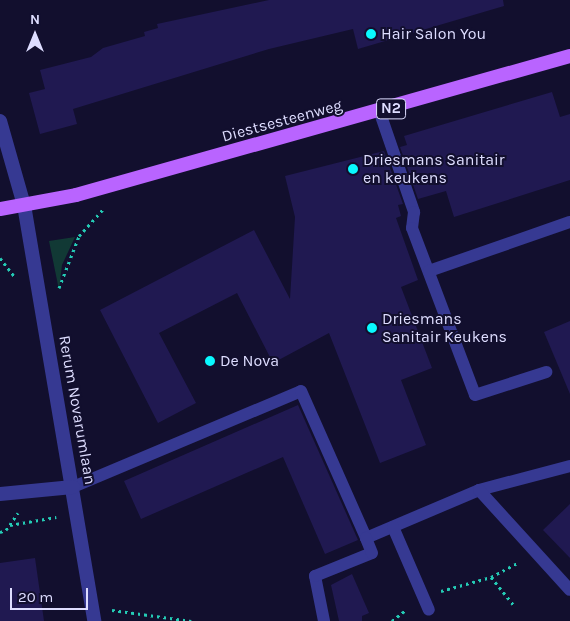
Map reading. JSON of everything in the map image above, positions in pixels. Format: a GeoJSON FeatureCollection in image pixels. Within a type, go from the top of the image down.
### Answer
{"type":"FeatureCollection","features":[{"type":"Feature","properties":{"kind":"main road","name":"Diestsesteenweg"},"geometry":{"type":"LineString","coordinates":[[0,209],[120,183],[380,112],[570,56]]}},
{"type":"Feature","properties":{"kind":"street","name":"Rerum Novarumlaan"},"geometry":{"type":"LineString","coordinates":[[0,121],[24,205],[73,487],[93,615]]}},
{"type":"Feature","properties":{"kind":"street"},"geometry":{"type":"LineString","coordinates":[[0,494],[73,487]]}},
{"type":"Feature","properties":{"kind":"lane"},"geometry":{"type":"LineString","coordinates":[[380,112],[414,212],[412,228],[476,395],[546,372]]}},
{"type":"Feature","properties":{"kind":"lane"},"geometry":{"type":"LineString","coordinates":[[429,271],[570,222]]}},
{"type":"Feature","properties":{"kind":"lane"},"geometry":{"type":"LineString","coordinates":[[73,487],[301,390],[372,553],[315,576],[324,621]]}},
{"type":"Feature","properties":{"kind":"lane"},"geometry":{"type":"LineString","coordinates":[[366,538],[479,490],[570,466]]}},
{"type":"Feature","properties":{"kind":"lane"},"geometry":{"type":"LineString","coordinates":[[479,490],[570,590]]}},
{"type":"Feature","properties":{"kind":"lane"},"geometry":{"type":"LineString","coordinates":[[393,527],[429,610]]}},
{"type":"Feature","properties":{"kind":"path"},"geometry":{"type":"LineString","coordinates":[[43,315],[65,279],[69,257],[79,236],[97,219],[120,183]]}},
{"type":"Feature","properties":{"kind":"path"},"geometry":{"type":"LineString","coordinates":[[10,525],[77,513]]}},
{"type":"Feature","properties":{"kind":"path"},"geometry":{"type":"LineString","coordinates":[[392,621],[423,596],[491,578],[536,553]]}},
{"type":"Feature","properties":{"kind":"path"},"geometry":{"type":"LineString","coordinates":[[491,578],[513,604]]}},
{"type":"Feature","properties":{"kind":"path"},"geometry":{"type":"LineString","coordinates":[[93,615],[191,621]]}},
{"type":"Feature","properties":{"kind":"green space"},"geometry":{"type":"Polygon","coordinates":[[[75,237],[62,265],[59,290],[49,241],[75,237]]]}},
{"type":"Feature","properties":{"kind":"building"},"geometry":{"type":"Polygon","coordinates":[[[269,0],[503,0],[504,6],[358,49],[353,29],[269,49],[73,109],[77,124],[40,134],[29,93],[45,89],[40,70],[91,57],[103,48],[145,36],[144,32],[158,28],[157,24],[269,0]]]}},
{"type":"Feature","properties":{"kind":"building"},"geometry":{"type":"Polygon","coordinates":[[[552,92],[560,117],[570,114],[570,180],[454,217],[446,191],[418,199],[400,147],[407,145],[404,136],[552,92]]]}},
{"type":"Feature","properties":{"kind":"building"},"geometry":{"type":"Polygon","coordinates":[[[384,151],[403,204],[398,205],[401,216],[396,218],[418,280],[401,287],[432,368],[401,380],[426,445],[380,463],[329,333],[273,363],[237,293],[159,333],[196,403],[158,423],[100,310],[254,230],[290,299],[295,217],[285,176],[384,151]]]}},
{"type":"Feature","properties":{"kind":"building"},"geometry":{"type":"Polygon","coordinates":[[[570,321],[570,394],[544,332],[570,321]]]}},
{"type":"Feature","properties":{"kind":"building"},"geometry":{"type":"Polygon","coordinates":[[[298,405],[358,540],[325,554],[283,457],[141,519],[124,481],[298,405]]]}},
{"type":"Feature","properties":{"kind":"building"},"geometry":{"type":"Polygon","coordinates":[[[570,504],[570,558],[543,530],[570,504]]]}},
{"type":"Feature","properties":{"kind":"building"},"geometry":{"type":"Polygon","coordinates":[[[35,558],[44,621],[0,621],[0,563],[35,558]]]}},
{"type":"Feature","properties":{"kind":"building"},"geometry":{"type":"Polygon","coordinates":[[[352,574],[369,613],[362,616],[362,621],[339,621],[331,585],[352,574]]]}},
{"type":"Feature","properties":{"kind":"place","name":"Hair Salon You"},"geometry":{"type":"Point","coordinates":[371,34]}},
{"type":"Feature","properties":{"kind":"place","name":"Driesmans Sanitair en keukens"},"geometry":{"type":"Point","coordinates":[353,169]}},
{"type":"Feature","properties":{"kind":"place","name":"Driesmans Sanitair Keukens"},"geometry":{"type":"Point","coordinates":[372,328]}},
{"type":"Feature","properties":{"kind":"place","name":"De Nova"},"geometry":{"type":"Point","coordinates":[210,361]}}]}
